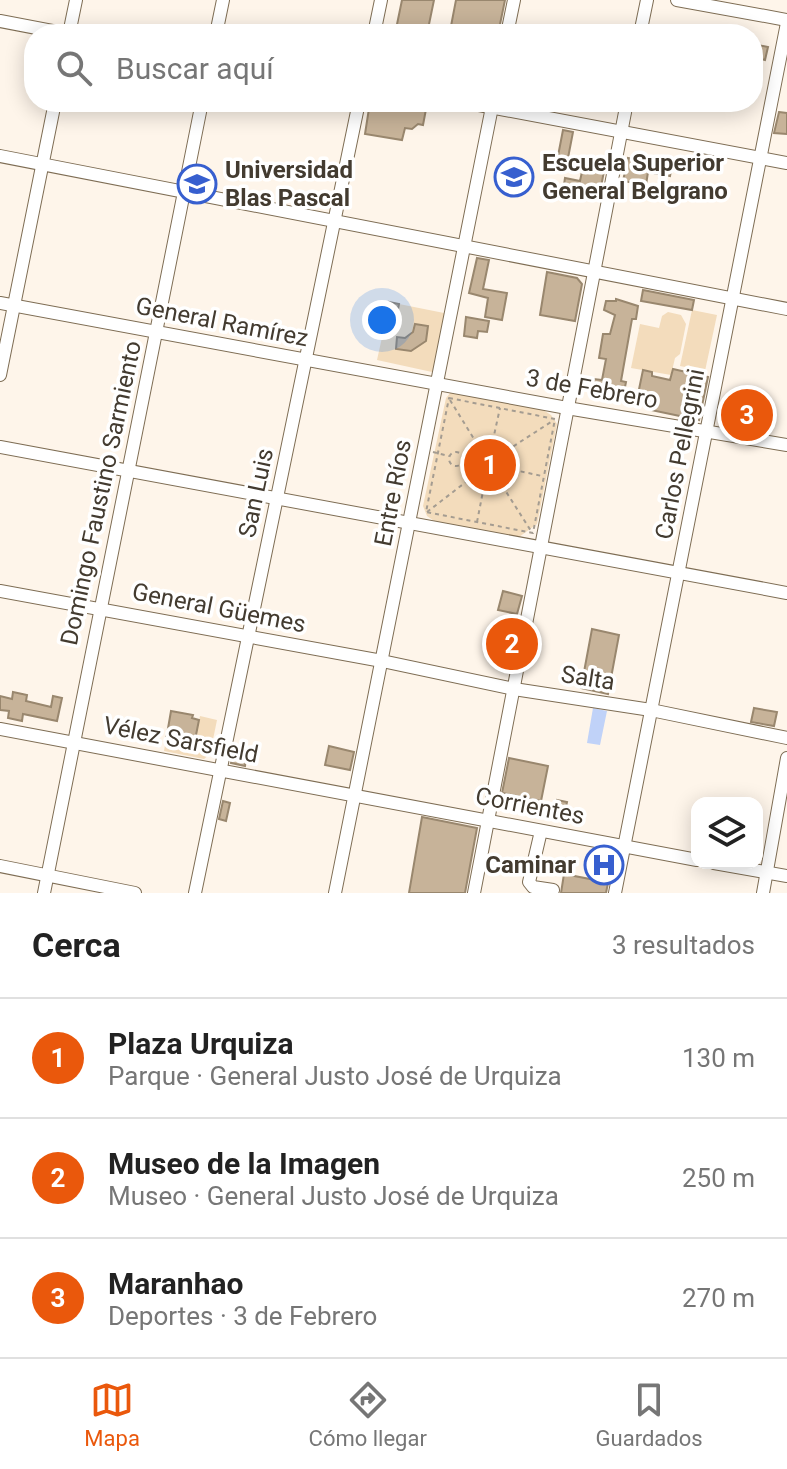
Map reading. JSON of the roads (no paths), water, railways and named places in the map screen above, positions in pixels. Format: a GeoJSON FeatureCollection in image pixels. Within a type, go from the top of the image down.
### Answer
{"type":"FeatureCollection","features":[{"type":"Feature","properties":{"kind":"street"},"geometry":{"type":"LineString","coordinates":[[70,24],[76,0]]}},
{"type":"Feature","properties":{"kind":"street"},"geometry":{"type":"LineString","coordinates":[[218,24],[223,0]]}},
{"type":"Feature","properties":{"kind":"street"},"geometry":{"type":"LineString","coordinates":[[376,24],[381,0]]}},
{"type":"Feature","properties":{"kind":"street"},"geometry":{"type":"LineString","coordinates":[[509,24],[514,0]]}},
{"type":"Feature","properties":{"kind":"street"},"geometry":{"type":"LineString","coordinates":[[642,24],[647,0]]}},
{"type":"Feature","properties":{"kind":"street"},"geometry":{"type":"LineString","coordinates":[[677,0],[787,22]]}},
{"type":"Feature","properties":{"kind":"street"},"geometry":{"type":"LineString","coordinates":[[0,21],[24,26]]}},
{"type":"Feature","properties":{"kind":"street","name":"Carlos Pellegrini"},"geometry":{"type":"LineString","coordinates":[[615,893],[787,22]]}},
{"type":"Feature","properties":{"kind":"street"},"geometry":{"type":"LineString","coordinates":[[0,375],[53,112]]}},
{"type":"Feature","properties":{"kind":"street","name":"Domingo Faustino Sarmiento"},"geometry":{"type":"LineString","coordinates":[[44,893],[200,112]]}},
{"type":"Feature","properties":{"kind":"street","name":"San Luis"},"geometry":{"type":"LineString","coordinates":[[195,893],[357,112]]}},
{"type":"Feature","properties":{"kind":"street","name":"Entre Ríos"},"geometry":{"type":"LineString","coordinates":[[335,893],[492,112]]}},
{"type":"Feature","properties":{"kind":"street"},"geometry":{"type":"LineString","coordinates":[[525,112],[787,163]]}},
{"type":"Feature","properties":{"kind":"street"},"geometry":{"type":"LineString","coordinates":[[474,893],[542,549],[549,478],[567,408],[625,112]]}},
{"type":"Feature","properties":{"kind":"street"},"geometry":{"type":"LineString","coordinates":[[0,156],[787,309]]}},
{"type":"Feature","properties":{"kind":"street","name":"General Ramírez"},"geometry":{"type":"LineString","coordinates":[[0,303],[437,383]]}},
{"type":"Feature","properties":{"kind":"street","name":"3 de Febrero"},"geometry":{"type":"LineString","coordinates":[[437,383],[787,445]]}},
{"type":"Feature","properties":{"kind":"street"},"geometry":{"type":"LineString","coordinates":[[0,447],[787,593]]}},
{"type":"Feature","properties":{"kind":"street","name":"General Güemes"},"geometry":{"type":"LineString","coordinates":[[0,591],[382,661]]}},
{"type":"Feature","properties":{"kind":"street","name":"Salta"},"geometry":{"type":"LineString","coordinates":[[382,661],[514,689],[651,710],[787,738]]}},
{"type":"Feature","properties":{"kind":"street","name":"Vélez Sarsfield"},"geometry":{"type":"LineString","coordinates":[[0,729],[355,795]]}},
{"type":"Feature","properties":{"kind":"street"},"geometry":{"type":"LineString","coordinates":[[763,893],[787,758]]}},
{"type":"Feature","properties":{"kind":"street","name":"Corrientes"},"geometry":{"type":"LineString","coordinates":[[355,795],[691,859]]}},
{"type":"Feature","properties":{"kind":"street"},"geometry":{"type":"LineString","coordinates":[[536,830],[529,882],[533,887],[553,890]]}},
{"type":"Feature","properties":{"kind":"street"},"geometry":{"type":"LineString","coordinates":[[0,866],[135,893]]}},
{"type":"Feature","properties":{"kind":"street"},"geometry":{"type":"LineString","coordinates":[[746,869],[787,876]]}},
{"type":"Feature","properties":{"kind":"water"},"geometry":{"type":"Polygon","coordinates":[[[593,708],[607,711],[600,745],[587,743],[593,708]]]}},
{"type":"Feature","properties":{"kind":"place","name":"Escuela Superior General Belgrano"},"geometry":{"type":"Point","coordinates":[514,177]}},
{"type":"Feature","properties":{"kind":"place","name":"Universidad Blas Pascal"},"geometry":{"type":"Point","coordinates":[197,184]}},
{"type":"Feature","properties":{"kind":"place","name":"Maranhao"},"geometry":{"type":"Point","coordinates":[747,415]}},
{"type":"Feature","properties":{"kind":"place","name":"Plaza Urquiza"},"geometry":{"type":"Point","coordinates":[490,465]}},
{"type":"Feature","properties":{"kind":"place","name":"Museo de la Imagen"},"geometry":{"type":"Point","coordinates":[512,644]}},
{"type":"Feature","properties":{"kind":"place","name":"Caminar"},"geometry":{"type":"Point","coordinates":[604,865]}}]}
